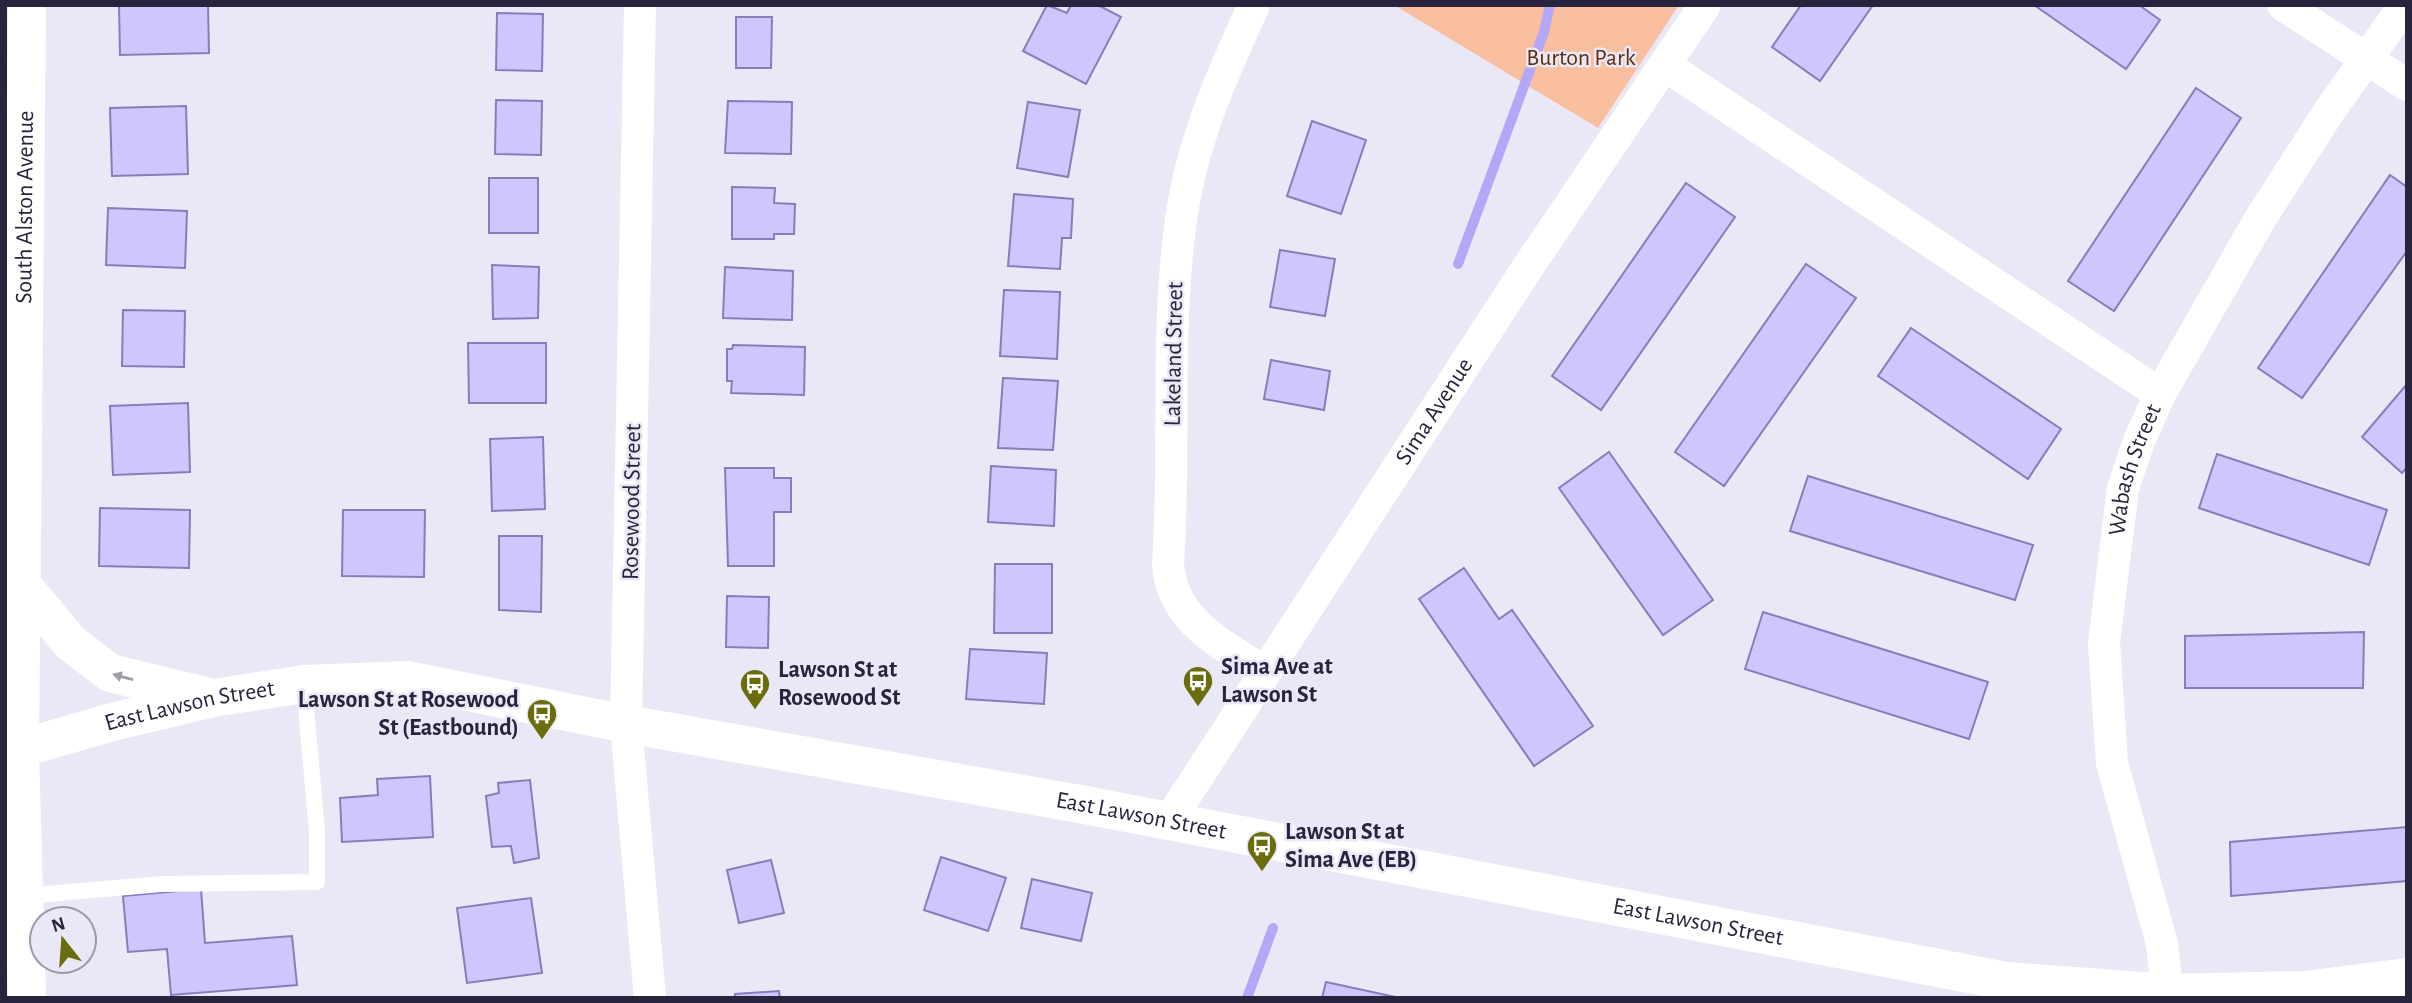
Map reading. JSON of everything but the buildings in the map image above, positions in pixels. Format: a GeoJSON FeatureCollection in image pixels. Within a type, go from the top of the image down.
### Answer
{"type":"FeatureCollection","features":[{"type":"Feature","properties":{"kind":"street","name":"South Alston Avenue"},"geometry":{"type":"LineString","coordinates":[[27,5],[16,146],[23,586],[13,751],[25,896],[27,998]]}},
{"type":"Feature","properties":{"kind":"street","name":"Rosewood Street"},"geometry":{"type":"LineString","coordinates":[[640,5],[626,724],[650,998]]}},
{"type":"Feature","properties":{"kind":"street","name":"Lakeland Street"},"geometry":{"type":"LineString","coordinates":[[1254,5],[1213,94],[1192,166],[1181,220],[1175,282],[1168,565],[1170,585],[1178,606],[1193,622],[1264,672]]}},
{"type":"Feature","properties":{"kind":"street","name":"Sima Avenue"},"geometry":{"type":"LineString","coordinates":[[1169,821],[1526,270],[1705,5]]}},
{"type":"Feature","properties":{"kind":"street"},"geometry":{"type":"LineString","coordinates":[[2283,5],[2407,85]]}},
{"type":"Feature","properties":{"kind":"street","name":"Wabash Street"},"geometry":{"type":"LineString","coordinates":[[2168,996],[2162,944],[2112,763],[2104,643],[2123,488],[2138,441],[2160,394],[2260,219],[2405,5]]}},
{"type":"Feature","properties":{"kind":"street"},"geometry":{"type":"LineString","coordinates":[[1666,66],[2160,394]]}},
{"type":"Feature","properties":{"kind":"street"},"geometry":{"type":"LineString","coordinates":[[23,586],[71,643],[110,673],[214,698]]}},
{"type":"Feature","properties":{"kind":"street","name":"East Lawson Street"},"geometry":{"type":"LineString","coordinates":[[13,751],[104,724],[214,698],[304,684],[408,680],[626,724],[1169,821],[2006,981],[2168,996],[2305,990],[2407,977]]}},
{"type":"Feature","properties":{"kind":"lane"},"geometry":{"type":"LineString","coordinates":[[25,896],[161,884],[317,882],[317,832],[304,684]]}},
{"type":"Feature","properties":{"kind":"green space","name":"Burton Park"},"geometry":{"type":"Polygon","coordinates":[[[1394,5],[1679,5],[1598,128],[1394,5]]]}},
{"type":"Feature","properties":{"kind":"waterway"},"geometry":{"type":"LineString","coordinates":[[1458,264],[1544,32],[1550,5]]}},
{"type":"Feature","properties":{"kind":"waterway"},"geometry":{"type":"LineString","coordinates":[[1247,998],[1273,928]]}},
{"type":"Feature","properties":{"kind":"place","name":"Sima Ave at Lawson St"},"geometry":{"type":"Point","coordinates":[1198,708]}},
{"type":"Feature","properties":{"kind":"place","name":"Lawson St at Rosewood St"},"geometry":{"type":"Point","coordinates":[755,711]}},
{"type":"Feature","properties":{"kind":"place","name":"Lawson St at Rosewood St (Eastbound)"},"geometry":{"type":"Point","coordinates":[542,741]}},
{"type":"Feature","properties":{"kind":"place","name":"Lawson St at Sima Ave (EB)"},"geometry":{"type":"Point","coordinates":[1262,873]}}]}
